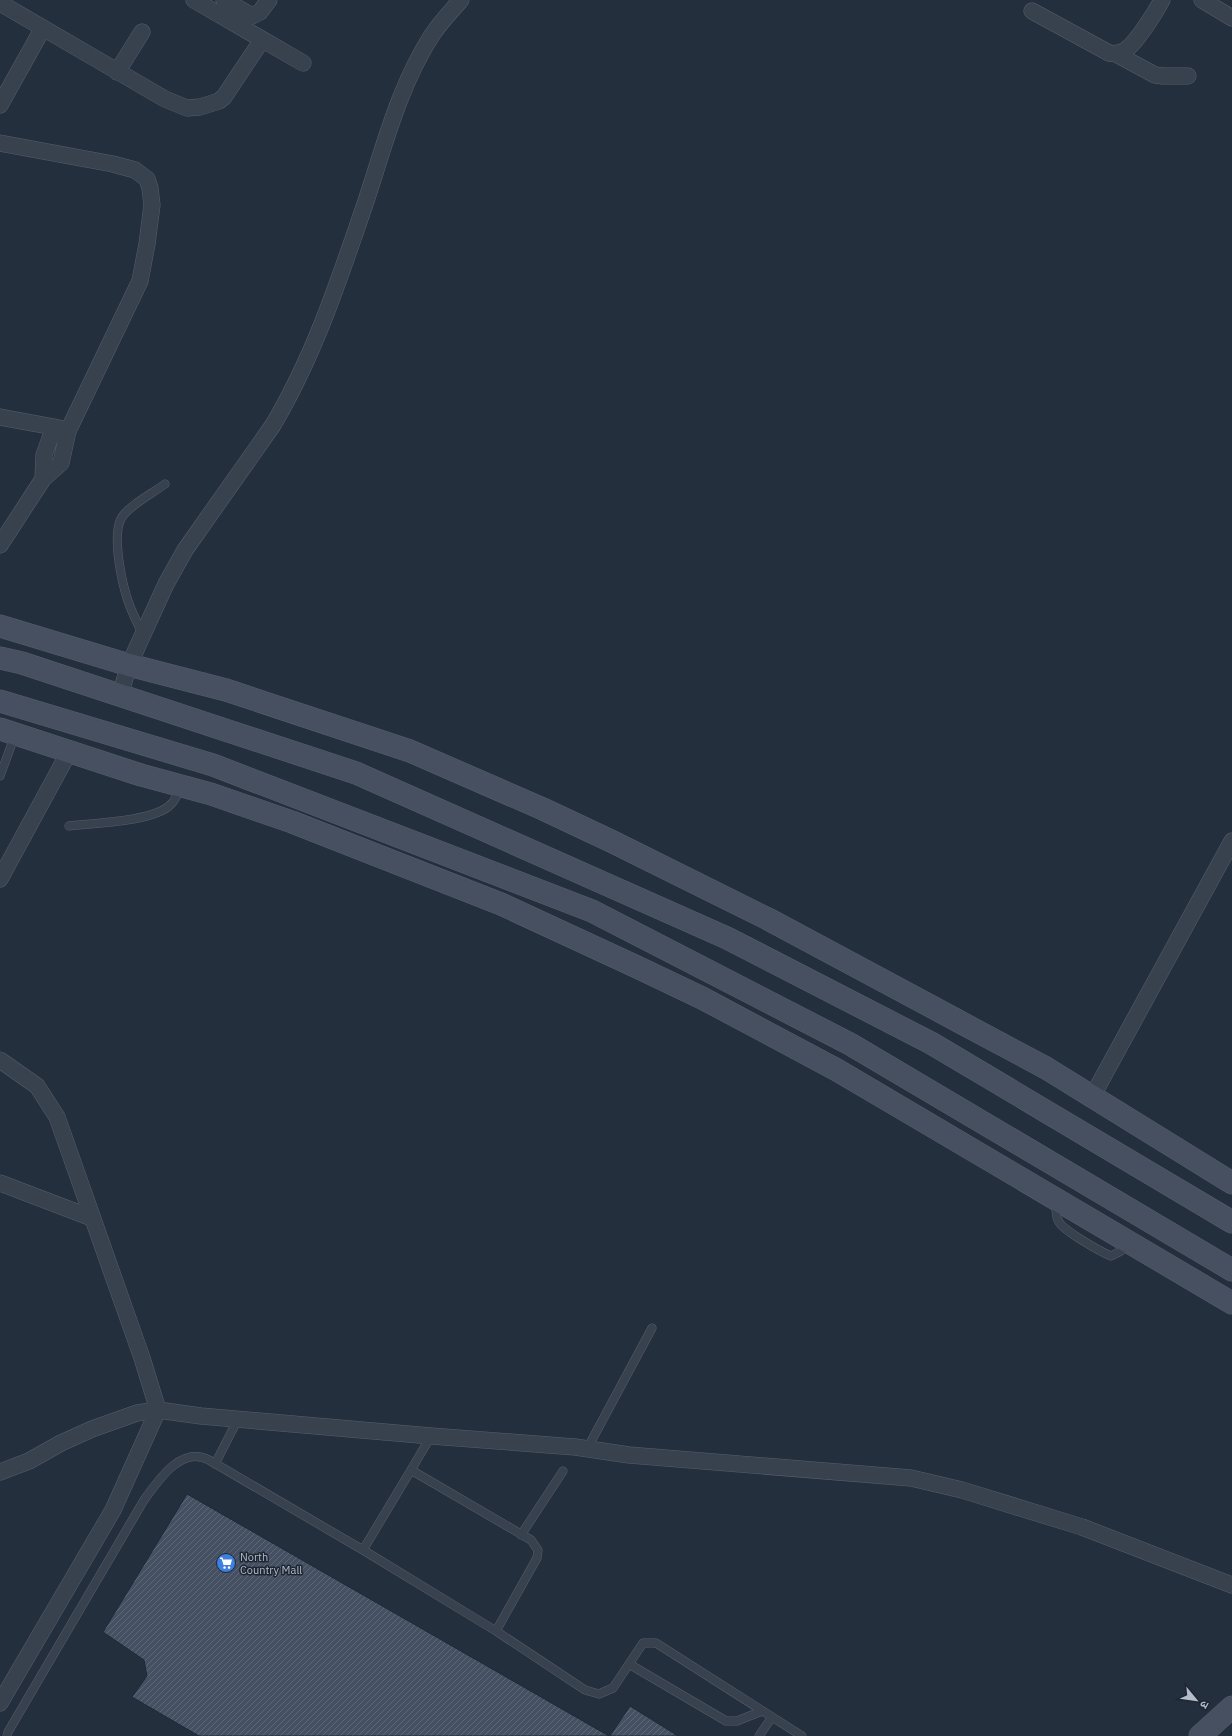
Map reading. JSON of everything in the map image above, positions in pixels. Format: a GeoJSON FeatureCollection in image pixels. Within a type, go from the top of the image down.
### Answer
{"type":"FeatureCollection","features":[{"type":"Feature","properties":{"kind":"main road"},"geometry":{"type":"LineString","coordinates":[[0,626],[129,665],[226,690],[410,751],[543,809],[768,919],[1046,1068],[1092,1098],[1232,1183]]}},
{"type":"Feature","properties":{"kind":"main road"},"geometry":{"type":"LineString","coordinates":[[0,658],[22,663],[356,773],[727,938],[931,1043],[1232,1222]]}},
{"type":"Feature","properties":{"kind":"main road"},"geometry":{"type":"LineString","coordinates":[[0,701],[83,725],[213,766],[592,911],[850,1044],[1232,1270]]}},
{"type":"Feature","properties":{"kind":"main road"},"geometry":{"type":"LineString","coordinates":[[7,732],[142,775],[211,794],[292,822],[501,904],[637,967],[702,998],[837,1070],[1232,1303]]}},
{"type":"Feature","properties":{"kind":"main road"},"geometry":{"type":"LineString","coordinates":[[1200,1736],[1232,1707]]}},
{"type":"Feature","properties":{"kind":"street"},"geometry":{"type":"LineString","coordinates":[[194,0],[303,63]]}},
{"type":"Feature","properties":{"kind":"street"},"geometry":{"type":"LineString","coordinates":[[224,0],[252,16],[260,12],[269,0]]}},
{"type":"Feature","properties":{"kind":"street"},"geometry":{"type":"LineString","coordinates":[[120,695],[129,665],[166,584],[185,550],[273,425],[286,404],[327,314],[405,85],[432,34],[460,0]]}},
{"type":"Feature","properties":{"kind":"street"},"geometry":{"type":"LineString","coordinates":[[1116,54],[1127,49],[1162,0]]}},
{"type":"Feature","properties":{"kind":"street"},"geometry":{"type":"LineString","coordinates":[[1202,0],[1232,18]]}},
{"type":"Feature","properties":{"kind":"street"},"geometry":{"type":"LineString","coordinates":[[0,3],[165,100],[187,108],[200,107],[219,101],[224,97],[262,40]]}},
{"type":"Feature","properties":{"kind":"street"},"geometry":{"type":"LineString","coordinates":[[1032,11],[1109,53],[1116,54],[1155,75],[1188,76]]}},
{"type":"Feature","properties":{"kind":"street"},"geometry":{"type":"LineString","coordinates":[[0,105],[43,28]]}},
{"type":"Feature","properties":{"kind":"street"},"geometry":{"type":"LineString","coordinates":[[118,72],[142,32]]}},
{"type":"Feature","properties":{"kind":"street"},"geometry":{"type":"LineString","coordinates":[[0,143],[113,164],[135,170],[147,179],[150,188],[152,205],[140,281],[61,429],[61,463],[43,479],[0,545]]}},
{"type":"Feature","properties":{"kind":"street"},"geometry":{"type":"LineString","coordinates":[[0,417],[61,429]]}},
{"type":"Feature","properties":{"kind":"street"},"geometry":{"type":"LineString","coordinates":[[0,879],[69,752]]}},
{"type":"Feature","properties":{"kind":"street"},"geometry":{"type":"LineString","coordinates":[[1092,1098],[1232,841]]}},
{"type":"Feature","properties":{"kind":"street"},"geometry":{"type":"LineString","coordinates":[[0,1060],[37,1086],[56,1117],[142,1358],[158,1410],[113,1510],[0,1703]]}},
{"type":"Feature","properties":{"kind":"street"},"geometry":{"type":"LineString","coordinates":[[0,1183],[92,1218]]}},
{"type":"Feature","properties":{"kind":"street"},"geometry":{"type":"LineString","coordinates":[[1,1470],[29,1461],[61,1443],[92,1429],[137,1413],[158,1410],[238,1419],[588,1449],[629,1455],[911,1478],[962,1490],[1082,1527],[1232,1585]]}},
{"type":"Feature","properties":{"kind":"lane"},"geometry":{"type":"LineString","coordinates":[[143,637],[128,602],[119,554],[118,530],[124,515],[165,484]]}},
{"type":"Feature","properties":{"kind":"lane"},"geometry":{"type":"LineString","coordinates":[[0,776],[7,732]]}},
{"type":"Feature","properties":{"kind":"lane"},"geometry":{"type":"LineString","coordinates":[[69,826],[147,816],[168,807],[176,799],[180,786]]}},
{"type":"Feature","properties":{"kind":"lane"},"geometry":{"type":"LineString","coordinates":[[588,1449],[652,1328]]}},
{"type":"Feature","properties":{"kind":"lane"},"geometry":{"type":"LineString","coordinates":[[215,1464],[238,1419]]}},
{"type":"Feature","properties":{"kind":"lane"},"geometry":{"type":"LineString","coordinates":[[364,1550],[431,1436]]}},
{"type":"Feature","properties":{"kind":"lane"},"geometry":{"type":"LineString","coordinates":[[7,1736],[144,1500],[170,1468],[185,1459],[202,1457],[364,1550],[496,1631],[585,1690],[599,1694],[613,1688],[643,1643],[656,1643],[802,1736]]}},
{"type":"Feature","properties":{"kind":"lane"},"geometry":{"type":"LineString","coordinates":[[411,1470],[521,1535],[534,1544],[538,1550],[538,1554],[496,1631]]}},
{"type":"Feature","properties":{"kind":"lane"},"geometry":{"type":"LineString","coordinates":[[521,1535],[563,1471]]}},
{"type":"Feature","properties":{"kind":"lane"},"geometry":{"type":"LineString","coordinates":[[629,1664],[726,1721],[737,1721],[762,1711]]}},
{"type":"Feature","properties":{"kind":"lane"},"geometry":{"type":"LineString","coordinates":[[759,1736],[772,1718]]}},
{"type":"Feature","properties":{"kind":"building","name":"North Country Mall"},"geometry":{"type":"Polygon","coordinates":[[[187,1494],[609,1736],[199,1736],[132,1697],[147,1676],[144,1660],[103,1632],[187,1494]]]}},
{"type":"Feature","properties":{"kind":"building"},"geometry":{"type":"Polygon","coordinates":[[[630,1706],[678,1736],[610,1736],[630,1706]]]}},
{"type":"Feature","properties":{"kind":"place","name":"North Country Mall"},"geometry":{"type":"Point","coordinates":[226,1563]}}]}
